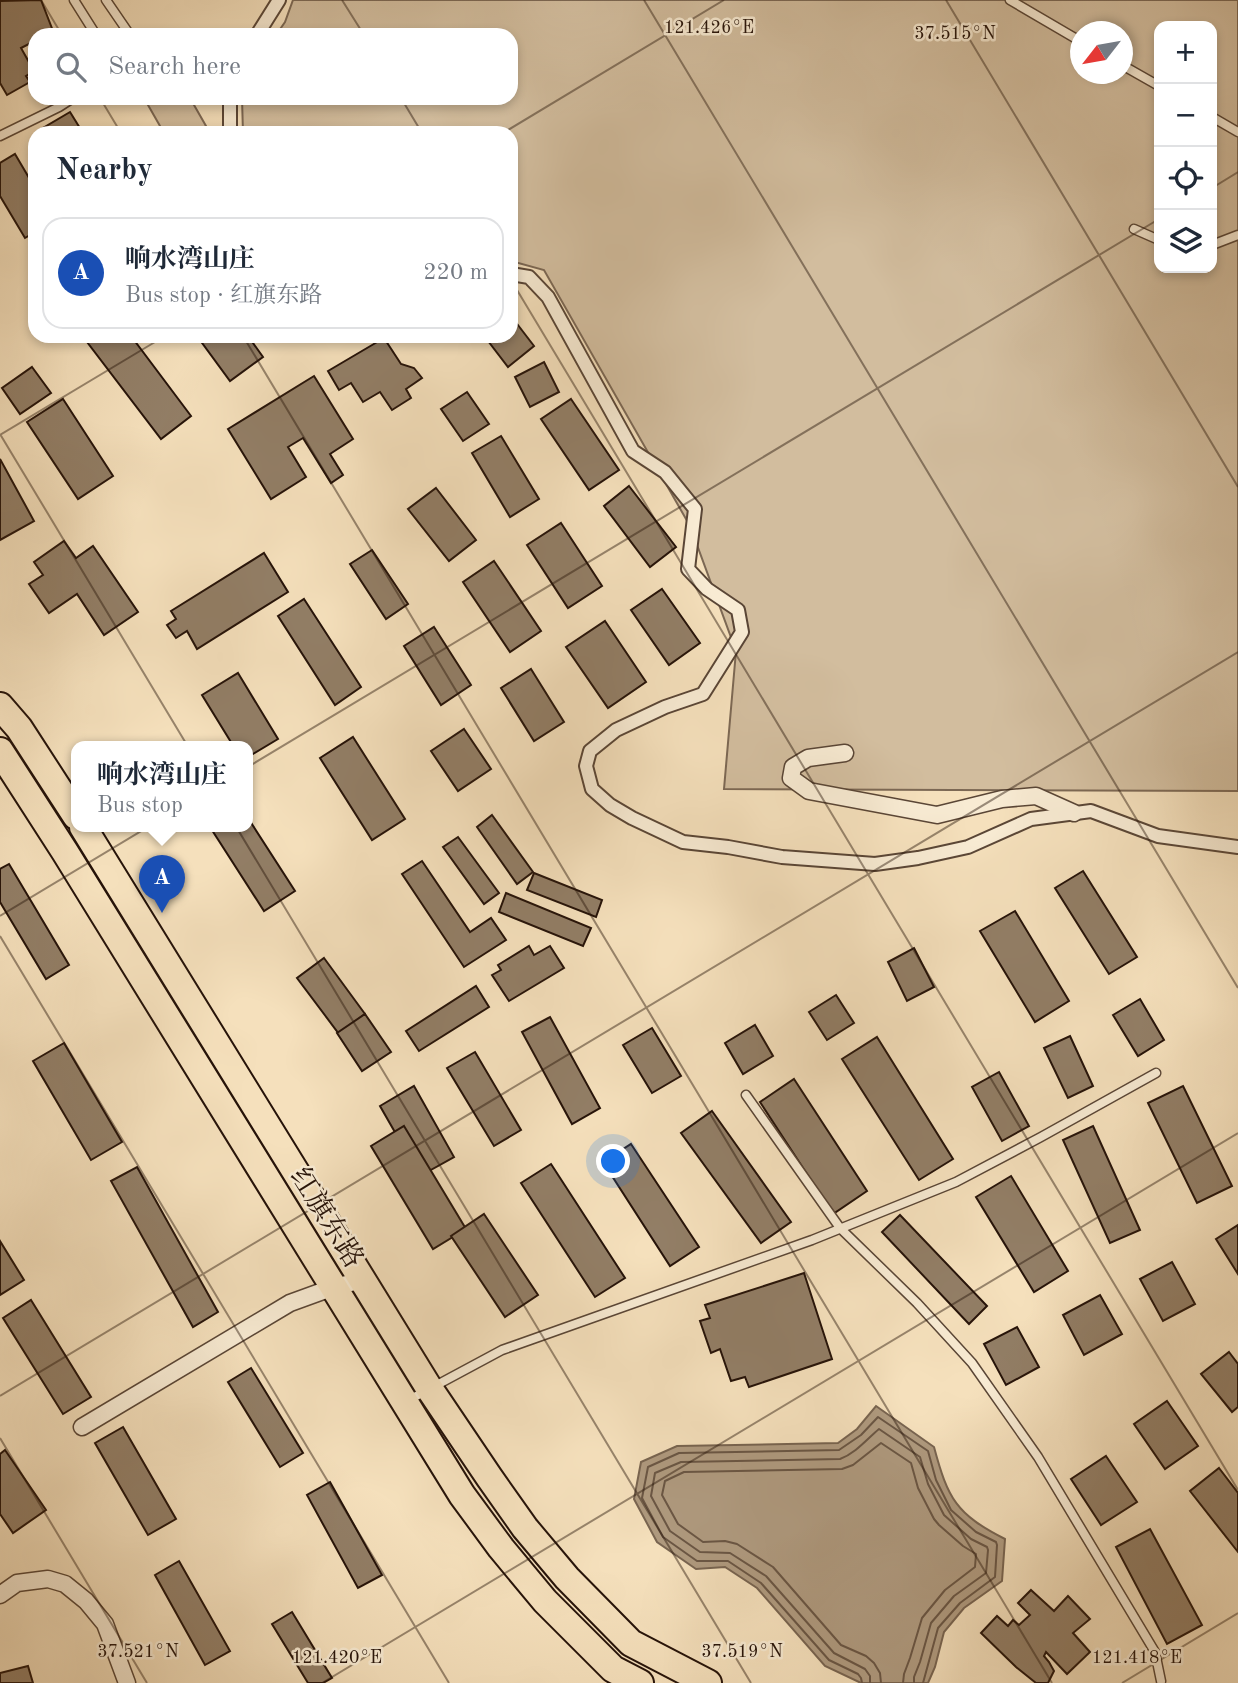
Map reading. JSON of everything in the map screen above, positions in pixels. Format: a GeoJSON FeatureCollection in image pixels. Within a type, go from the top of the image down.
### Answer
{"type":"FeatureCollection","features":[{"type":"Feature","properties":{"kind":"main road"},"geometry":{"type":"LineString","coordinates":[[0,706],[19,728],[71,808]]}},
{"type":"Feature","properties":{"kind":"main road","name":"红旗东路"},"geometry":{"type":"LineString","coordinates":[[0,751],[463,1495],[501,1548],[611,1676],[640,1683]]}},
{"type":"Feature","properties":{"kind":"main road","name":"红旗东路"},"geometry":{"type":"LineString","coordinates":[[86,832],[429,1388],[525,1528],[567,1578],[631,1643],[708,1683]]}},
{"type":"Feature","properties":{"kind":"street"},"geometry":{"type":"LineString","coordinates":[[261,28],[279,0]]}},
{"type":"Feature","properties":{"kind":"street"},"geometry":{"type":"LineString","coordinates":[[230,105],[230,126]]}},
{"type":"Feature","properties":{"kind":"street"},"geometry":{"type":"LineString","coordinates":[[518,275],[529,277],[548,297],[633,451],[665,472],[695,509],[688,569],[707,589],[738,610],[742,632],[703,694],[665,707],[616,730],[590,751],[586,766],[592,789],[610,806],[683,842],[782,857],[875,864],[968,847],[1031,819],[1091,811],[1158,836],[1238,848]]}},
{"type":"Feature","properties":{"kind":"street"},"geometry":{"type":"LineString","coordinates":[[845,753],[808,758],[793,767],[791,778],[809,791],[937,815],[1002,799],[1036,796],[1074,813]]}},
{"type":"Feature","properties":{"kind":"street"},"geometry":{"type":"LineString","coordinates":[[82,1427],[290,1303],[363,1280]]}},
{"type":"Feature","properties":{"kind":"street"},"geometry":{"type":"LineString","coordinates":[[0,1595],[17,1584],[48,1580],[65,1584],[86,1601],[105,1623],[127,1683]]}},
{"type":"Feature","properties":{"kind":"street"},"geometry":{"type":"LineString","coordinates":[[611,1676],[631,1643]]}},
{"type":"Feature","properties":{"kind":"lane"},"geometry":{"type":"LineString","coordinates":[[74,0],[92,28]]}},
{"type":"Feature","properties":{"kind":"lane"},"geometry":{"type":"LineString","coordinates":[[106,0],[125,28]]}},
{"type":"Feature","properties":{"kind":"lane"},"geometry":{"type":"LineString","coordinates":[[1010,0],[1070,35]]}},
{"type":"Feature","properties":{"kind":"lane"},"geometry":{"type":"LineString","coordinates":[[1133,71],[1155,84]]}},
{"type":"Feature","properties":{"kind":"lane"},"geometry":{"type":"LineString","coordinates":[[0,136],[62,105]]}},
{"type":"Feature","properties":{"kind":"lane"},"geometry":{"type":"LineString","coordinates":[[1217,120],[1238,132]]}},
{"type":"Feature","properties":{"kind":"lane"},"geometry":{"type":"LineString","coordinates":[[1134,229],[1154,238]]}},
{"type":"Feature","properties":{"kind":"lane"},"geometry":{"type":"LineString","coordinates":[[1217,243],[1238,236]]}},
{"type":"Feature","properties":{"kind":"lane"},"geometry":{"type":"LineString","coordinates":[[405,1402],[502,1350],[840,1228],[956,1182],[1156,1073]]}},
{"type":"Feature","properties":{"kind":"lane"},"geometry":{"type":"LineString","coordinates":[[746,1095],[840,1228],[917,1303],[972,1363],[1038,1457],[1155,1652],[1161,1681]]}},
{"type":"Feature","properties":{"kind":"shaded area"},"geometry":{"type":"Polygon","coordinates":[[[293,0],[1238,0],[1238,791],[724,789],[736,651],[690,526],[544,270],[518,263],[518,126],[243,126],[242,105],[518,105],[518,28],[281,28],[293,0]]]}},
{"type":"Feature","properties":{"kind":"shaded area"},"geometry":{"type":"Polygon","coordinates":[[[148,105],[194,105],[206,126],[160,126],[148,105]]]}},
{"type":"Feature","properties":{"kind":"water"},"geometry":{"type":"Polygon","coordinates":[[[876,1406],[934,1447],[944,1480],[956,1503],[975,1521],[1005,1539],[1002,1581],[964,1608],[944,1632],[928,1683],[861,1683],[825,1666],[757,1588],[725,1567],[696,1569],[657,1542],[634,1499],[641,1462],[677,1446],[838,1443],[857,1429],[876,1406]]]}},
{"type":"Feature","properties":{"kind":"building"},"geometry":{"type":"Polygon","coordinates":[[[41,0],[52,28],[28,28],[28,44],[21,48],[28,60],[28,83],[7,95],[0,83],[0,1],[41,0]]]}},
{"type":"Feature","properties":{"kind":"building"},"geometry":{"type":"Polygon","coordinates":[[[70,112],[79,126],[46,126],[70,112]]]}},
{"type":"Feature","properties":{"kind":"building"},"geometry":{"type":"Polygon","coordinates":[[[15,154],[28,176],[28,236],[25,238],[0,196],[0,163],[15,154]]]}},
{"type":"Feature","properties":{"kind":"building"},"geometry":{"type":"Polygon","coordinates":[[[518,325],[534,346],[508,367],[490,343],[518,343],[518,325]]]}},
{"type":"Feature","properties":{"kind":"building"},"geometry":{"type":"Polygon","coordinates":[[[88,343],[136,343],[191,416],[161,439],[88,343]]]}},
{"type":"Feature","properties":{"kind":"building"},"geometry":{"type":"Polygon","coordinates":[[[202,343],[253,343],[263,357],[230,381],[202,343]]]}},
{"type":"Feature","properties":{"kind":"building"},"geometry":{"type":"Polygon","coordinates":[[[376,343],[387,343],[401,364],[414,368],[422,378],[406,389],[411,398],[392,410],[380,392],[363,402],[351,383],[339,390],[328,371],[376,343]]]}},
{"type":"Feature","properties":{"kind":"building"},"geometry":{"type":"Polygon","coordinates":[[[544,362],[559,392],[530,407],[515,377],[544,362]]]}},
{"type":"Feature","properties":{"kind":"building"},"geometry":{"type":"Polygon","coordinates":[[[32,367],[51,393],[20,414],[2,388],[32,367]]]}},
{"type":"Feature","properties":{"kind":"building"},"geometry":{"type":"Polygon","coordinates":[[[314,376],[353,439],[330,454],[343,475],[331,483],[303,438],[288,447],[306,477],[271,499],[228,429],[314,376]]]}},
{"type":"Feature","properties":{"kind":"building"},"geometry":{"type":"Polygon","coordinates":[[[467,392],[489,424],[463,441],[441,409],[467,392]]]}},
{"type":"Feature","properties":{"kind":"building"},"geometry":{"type":"Polygon","coordinates":[[[63,399],[113,476],[78,499],[27,422],[63,399]]]}},
{"type":"Feature","properties":{"kind":"building"},"geometry":{"type":"Polygon","coordinates":[[[571,399],[619,470],[589,490],[541,419],[571,399]]]}},
{"type":"Feature","properties":{"kind":"building"},"geometry":{"type":"Polygon","coordinates":[[[501,436],[539,499],[510,517],[472,453],[501,436]]]}},
{"type":"Feature","properties":{"kind":"building"},"geometry":{"type":"Polygon","coordinates":[[[0,459],[34,521],[0,540],[0,459]]]}},
{"type":"Feature","properties":{"kind":"building"},"geometry":{"type":"Polygon","coordinates":[[[629,486],[676,547],[650,567],[604,506],[629,486]]]}},
{"type":"Feature","properties":{"kind":"building"},"geometry":{"type":"Polygon","coordinates":[[[436,488],[476,540],[449,561],[408,509],[436,488]]]}},
{"type":"Feature","properties":{"kind":"building"},"geometry":{"type":"Polygon","coordinates":[[[561,523],[602,586],[568,608],[527,545],[561,523]]]}},
{"type":"Feature","properties":{"kind":"building"},"geometry":{"type":"Polygon","coordinates":[[[64,541],[76,558],[93,546],[138,612],[104,635],[77,594],[49,613],[29,584],[43,575],[34,562],[64,541]]]}},
{"type":"Feature","properties":{"kind":"building"},"geometry":{"type":"Polygon","coordinates":[[[372,550],[408,604],[386,619],[350,564],[372,550]]]}},
{"type":"Feature","properties":{"kind":"building"},"geometry":{"type":"Polygon","coordinates":[[[264,553],[288,592],[197,649],[187,631],[176,638],[167,625],[176,619],[171,611],[264,553]]]}},
{"type":"Feature","properties":{"kind":"building"},"geometry":{"type":"Polygon","coordinates":[[[494,561],[541,631],[510,652],[463,582],[494,561]]]}},
{"type":"Feature","properties":{"kind":"building"},"geometry":{"type":"Polygon","coordinates":[[[662,589],[700,643],[669,665],[631,610],[662,589]]]}},
{"type":"Feature","properties":{"kind":"building"},"geometry":{"type":"Polygon","coordinates":[[[304,599],[361,687],[335,705],[278,616],[304,599]]]}},
{"type":"Feature","properties":{"kind":"building"},"geometry":{"type":"Polygon","coordinates":[[[605,621],[646,682],[608,708],[566,647],[605,621]]]}},
{"type":"Feature","properties":{"kind":"building"},"geometry":{"type":"Polygon","coordinates":[[[434,627],[471,685],[441,705],[404,646],[434,627]]]}},
{"type":"Feature","properties":{"kind":"building"},"geometry":{"type":"Polygon","coordinates":[[[531,669],[564,722],[534,741],[501,688],[531,669]]]}},
{"type":"Feature","properties":{"kind":"building"},"geometry":{"type":"Polygon","coordinates":[[[238,673],[278,739],[253,754],[253,741],[230,741],[202,695],[238,673]]]}},
{"type":"Feature","properties":{"kind":"building"},"geometry":{"type":"Polygon","coordinates":[[[464,729],[491,769],[458,791],[431,751],[464,729]]]}},
{"type":"Feature","properties":{"kind":"building"},"geometry":{"type":"Polygon","coordinates":[[[353,737],[405,819],[372,840],[320,758],[353,737]]]}},
{"type":"Feature","properties":{"kind":"building"},"geometry":{"type":"Polygon","coordinates":[[[492,815],[533,872],[517,884],[477,827],[492,815]]]}},
{"type":"Feature","properties":{"kind":"building"},"geometry":{"type":"Polygon","coordinates":[[[253,826],[295,891],[264,911],[213,832],[253,832],[253,826]]]}},
{"type":"Feature","properties":{"kind":"building"},"geometry":{"type":"Polygon","coordinates":[[[458,837],[499,893],[484,904],[443,847],[458,837]]]}},
{"type":"Feature","properties":{"kind":"building"},"geometry":{"type":"Polygon","coordinates":[[[422,861],[470,932],[491,918],[506,940],[464,967],[402,874],[422,861]]]}},
{"type":"Feature","properties":{"kind":"building"},"geometry":{"type":"Polygon","coordinates":[[[9,864],[69,965],[46,979],[0,902],[0,869],[9,864]]]}},
{"type":"Feature","properties":{"kind":"building"},"geometry":{"type":"Polygon","coordinates":[[[1083,871],[1137,957],[1109,974],[1055,888],[1083,871]]]}},
{"type":"Feature","properties":{"kind":"building"},"geometry":{"type":"Polygon","coordinates":[[[534,873],[602,900],[596,917],[527,890],[534,873]]]}},
{"type":"Feature","properties":{"kind":"building"},"geometry":{"type":"Polygon","coordinates":[[[506,893],[591,928],[583,946],[499,912],[506,893]]]}},
{"type":"Feature","properties":{"kind":"building"},"geometry":{"type":"Polygon","coordinates":[[[1015,911],[1069,1001],[1035,1022],[980,931],[1015,911]]]}},
{"type":"Feature","properties":{"kind":"building"},"geometry":{"type":"Polygon","coordinates":[[[529,946],[534,955],[550,946],[564,968],[509,1001],[492,975],[501,970],[498,965],[529,946]]]}},
{"type":"Feature","properties":{"kind":"building"},"geometry":{"type":"Polygon","coordinates":[[[914,948],[934,987],[907,1001],[888,962],[914,948]]]}},
{"type":"Feature","properties":{"kind":"building"},"geometry":{"type":"Polygon","coordinates":[[[324,958],[365,1014],[339,1034],[297,978],[324,958]]]}},
{"type":"Feature","properties":{"kind":"building"},"geometry":{"type":"Polygon","coordinates":[[[476,986],[489,1007],[419,1051],[406,1031],[476,986]]]}},
{"type":"Feature","properties":{"kind":"building"},"geometry":{"type":"Polygon","coordinates":[[[836,995],[854,1023],[827,1040],[809,1012],[836,995]]]}},
{"type":"Feature","properties":{"kind":"building"},"geometry":{"type":"Polygon","coordinates":[[[1140,999],[1164,1040],[1138,1056],[1113,1015],[1140,999]]]}},
{"type":"Feature","properties":{"kind":"building"},"geometry":{"type":"Polygon","coordinates":[[[365,1014],[391,1052],[362,1071],[337,1033],[365,1014]]]}},
{"type":"Feature","properties":{"kind":"building"},"geometry":{"type":"Polygon","coordinates":[[[550,1017],[600,1108],[572,1124],[522,1032],[550,1017]]]}},
{"type":"Feature","properties":{"kind":"building"},"geometry":{"type":"Polygon","coordinates":[[[755,1025],[773,1056],[743,1074],[725,1043],[755,1025]]]}},
{"type":"Feature","properties":{"kind":"building"},"geometry":{"type":"Polygon","coordinates":[[[652,1028],[681,1076],[652,1093],[623,1045],[652,1028]]]}},
{"type":"Feature","properties":{"kind":"building"},"geometry":{"type":"Polygon","coordinates":[[[1070,1036],[1093,1086],[1068,1098],[1044,1048],[1070,1036]]]}},
{"type":"Feature","properties":{"kind":"building"},"geometry":{"type":"Polygon","coordinates":[[[877,1037],[953,1159],[919,1180],[842,1059],[877,1037]]]}},
{"type":"Feature","properties":{"kind":"building"},"geometry":{"type":"Polygon","coordinates":[[[64,1043],[122,1142],[91,1160],[33,1061],[64,1043]]]}},
{"type":"Feature","properties":{"kind":"building"},"geometry":{"type":"Polygon","coordinates":[[[475,1052],[521,1130],[494,1146],[447,1068],[475,1052]]]}},
{"type":"Feature","properties":{"kind":"building"},"geometry":{"type":"Polygon","coordinates":[[[999,1072],[1029,1126],[1002,1141],[972,1087],[999,1072]]]}},
{"type":"Feature","properties":{"kind":"building"},"geometry":{"type":"Polygon","coordinates":[[[794,1079],[867,1191],[833,1214],[760,1102],[794,1079]]]}},
{"type":"Feature","properties":{"kind":"building"},"geometry":{"type":"Polygon","coordinates":[[[414,1086],[454,1157],[420,1176],[380,1106],[414,1086]]]}},
{"type":"Feature","properties":{"kind":"building"},"geometry":{"type":"Polygon","coordinates":[[[1183,1086],[1232,1186],[1197,1203],[1148,1103],[1183,1086]]]}},
{"type":"Feature","properties":{"kind":"building"},"geometry":{"type":"Polygon","coordinates":[[[712,1111],[791,1222],[761,1243],[681,1133],[712,1111]]]}},
{"type":"Feature","properties":{"kind":"building"},"geometry":{"type":"Polygon","coordinates":[[[404,1126],[466,1229],[433,1249],[371,1146],[404,1126]]]}},
{"type":"Feature","properties":{"kind":"building"},"geometry":{"type":"Polygon","coordinates":[[[1093,1126],[1140,1230],[1110,1243],[1063,1140],[1093,1126]]]}},
{"type":"Feature","properties":{"kind":"building"},"geometry":{"type":"Polygon","coordinates":[[[631,1144],[699,1247],[670,1266],[603,1162],[631,1144]]]}},
{"type":"Feature","properties":{"kind":"building"},"geometry":{"type":"Polygon","coordinates":[[[551,1164],[625,1278],[595,1297],[521,1183],[551,1164]]]}},
{"type":"Feature","properties":{"kind":"building"},"geometry":{"type":"Polygon","coordinates":[[[137,1167],[218,1312],[193,1327],[111,1181],[137,1167]]]}},
{"type":"Feature","properties":{"kind":"building"},"geometry":{"type":"Polygon","coordinates":[[[1011,1176],[1068,1271],[1034,1292],[976,1197],[1011,1176]]]}},
{"type":"Feature","properties":{"kind":"building"},"geometry":{"type":"Polygon","coordinates":[[[484,1214],[538,1295],[505,1317],[451,1236],[484,1214]]]}},
{"type":"Feature","properties":{"kind":"building"},"geometry":{"type":"Polygon","coordinates":[[[900,1215],[987,1306],[969,1324],[882,1232],[900,1215]]]}},
{"type":"Feature","properties":{"kind":"building"},"geometry":{"type":"Polygon","coordinates":[[[1238,1225],[1238,1274],[1216,1239],[1238,1225]]]}},
{"type":"Feature","properties":{"kind":"building"},"geometry":{"type":"Polygon","coordinates":[[[0,1241],[24,1280],[0,1295],[0,1241]]]}},
{"type":"Feature","properties":{"kind":"building"},"geometry":{"type":"Polygon","coordinates":[[[1172,1262],[1195,1304],[1163,1321],[1140,1279],[1172,1262]]]}},
{"type":"Feature","properties":{"kind":"building"},"geometry":{"type":"Polygon","coordinates":[[[804,1273],[832,1359],[749,1387],[745,1377],[731,1381],[720,1349],[711,1353],[700,1321],[710,1318],[705,1305],[804,1273]]]}},
{"type":"Feature","properties":{"kind":"building"},"geometry":{"type":"Polygon","coordinates":[[[1100,1295],[1122,1334],[1084,1355],[1063,1315],[1100,1295]]]}},
{"type":"Feature","properties":{"kind":"building"},"geometry":{"type":"Polygon","coordinates":[[[31,1300],[91,1397],[63,1414],[3,1318],[31,1300]]]}},
{"type":"Feature","properties":{"kind":"building"},"geometry":{"type":"Polygon","coordinates":[[[1017,1327],[1039,1367],[1006,1385],[984,1344],[1017,1327]]]}},
{"type":"Feature","properties":{"kind":"building"},"geometry":{"type":"Polygon","coordinates":[[[1229,1352],[1238,1364],[1238,1407],[1232,1412],[1201,1374],[1229,1352]]]}},
{"type":"Feature","properties":{"kind":"building"},"geometry":{"type":"Polygon","coordinates":[[[251,1368],[303,1453],[280,1467],[228,1382],[251,1368]]]}},
{"type":"Feature","properties":{"kind":"building"},"geometry":{"type":"Polygon","coordinates":[[[1167,1401],[1198,1446],[1165,1469],[1134,1424],[1167,1401]]]}},
{"type":"Feature","properties":{"kind":"building"},"geometry":{"type":"Polygon","coordinates":[[[123,1427],[176,1519],[148,1535],[95,1443],[123,1427]]]}},
{"type":"Feature","properties":{"kind":"building"},"geometry":{"type":"Polygon","coordinates":[[[5,1450],[46,1510],[13,1533],[0,1514],[0,1454],[5,1450]]]}},
{"type":"Feature","properties":{"kind":"building"},"geometry":{"type":"Polygon","coordinates":[[[1106,1456],[1137,1502],[1101,1525],[1071,1479],[1106,1456]]]}},
{"type":"Feature","properties":{"kind":"building"},"geometry":{"type":"Polygon","coordinates":[[[1219,1468],[1238,1493],[1238,1552],[1190,1491],[1219,1468]]]}},
{"type":"Feature","properties":{"kind":"building"},"geometry":{"type":"Polygon","coordinates":[[[330,1482],[382,1575],[358,1588],[307,1495],[330,1482]]]}},
{"type":"Feature","properties":{"kind":"building"},"geometry":{"type":"Polygon","coordinates":[[[1150,1529],[1202,1625],[1167,1644],[1116,1547],[1150,1529]]]}},
{"type":"Feature","properties":{"kind":"building"},"geometry":{"type":"Polygon","coordinates":[[[179,1561],[230,1651],[205,1665],[155,1575],[179,1561]]]}},
{"type":"Feature","properties":{"kind":"building"},"geometry":{"type":"Polygon","coordinates":[[[1031,1590],[1054,1611],[1068,1596],[1090,1619],[1073,1633],[1090,1652],[1067,1674],[1046,1652],[1044,1656],[1054,1671],[1048,1683],[1036,1683],[981,1633],[997,1616],[1008,1626],[1013,1620],[1019,1625],[1030,1615],[1018,1603],[1031,1590]]]}},
{"type":"Feature","properties":{"kind":"building"},"geometry":{"type":"Polygon","coordinates":[[[292,1612],[332,1678],[323,1683],[308,1683],[272,1624],[292,1612]]]}},
{"type":"Feature","properties":{"kind":"building"},"geometry":{"type":"Polygon","coordinates":[[[28,1666],[33,1683],[0,1683],[0,1673],[28,1666]]]}},
{"type":"Feature","properties":{"kind":"place","name":"响水湾山庄"},"geometry":{"type":"Point","coordinates":[162,913]}}]}
